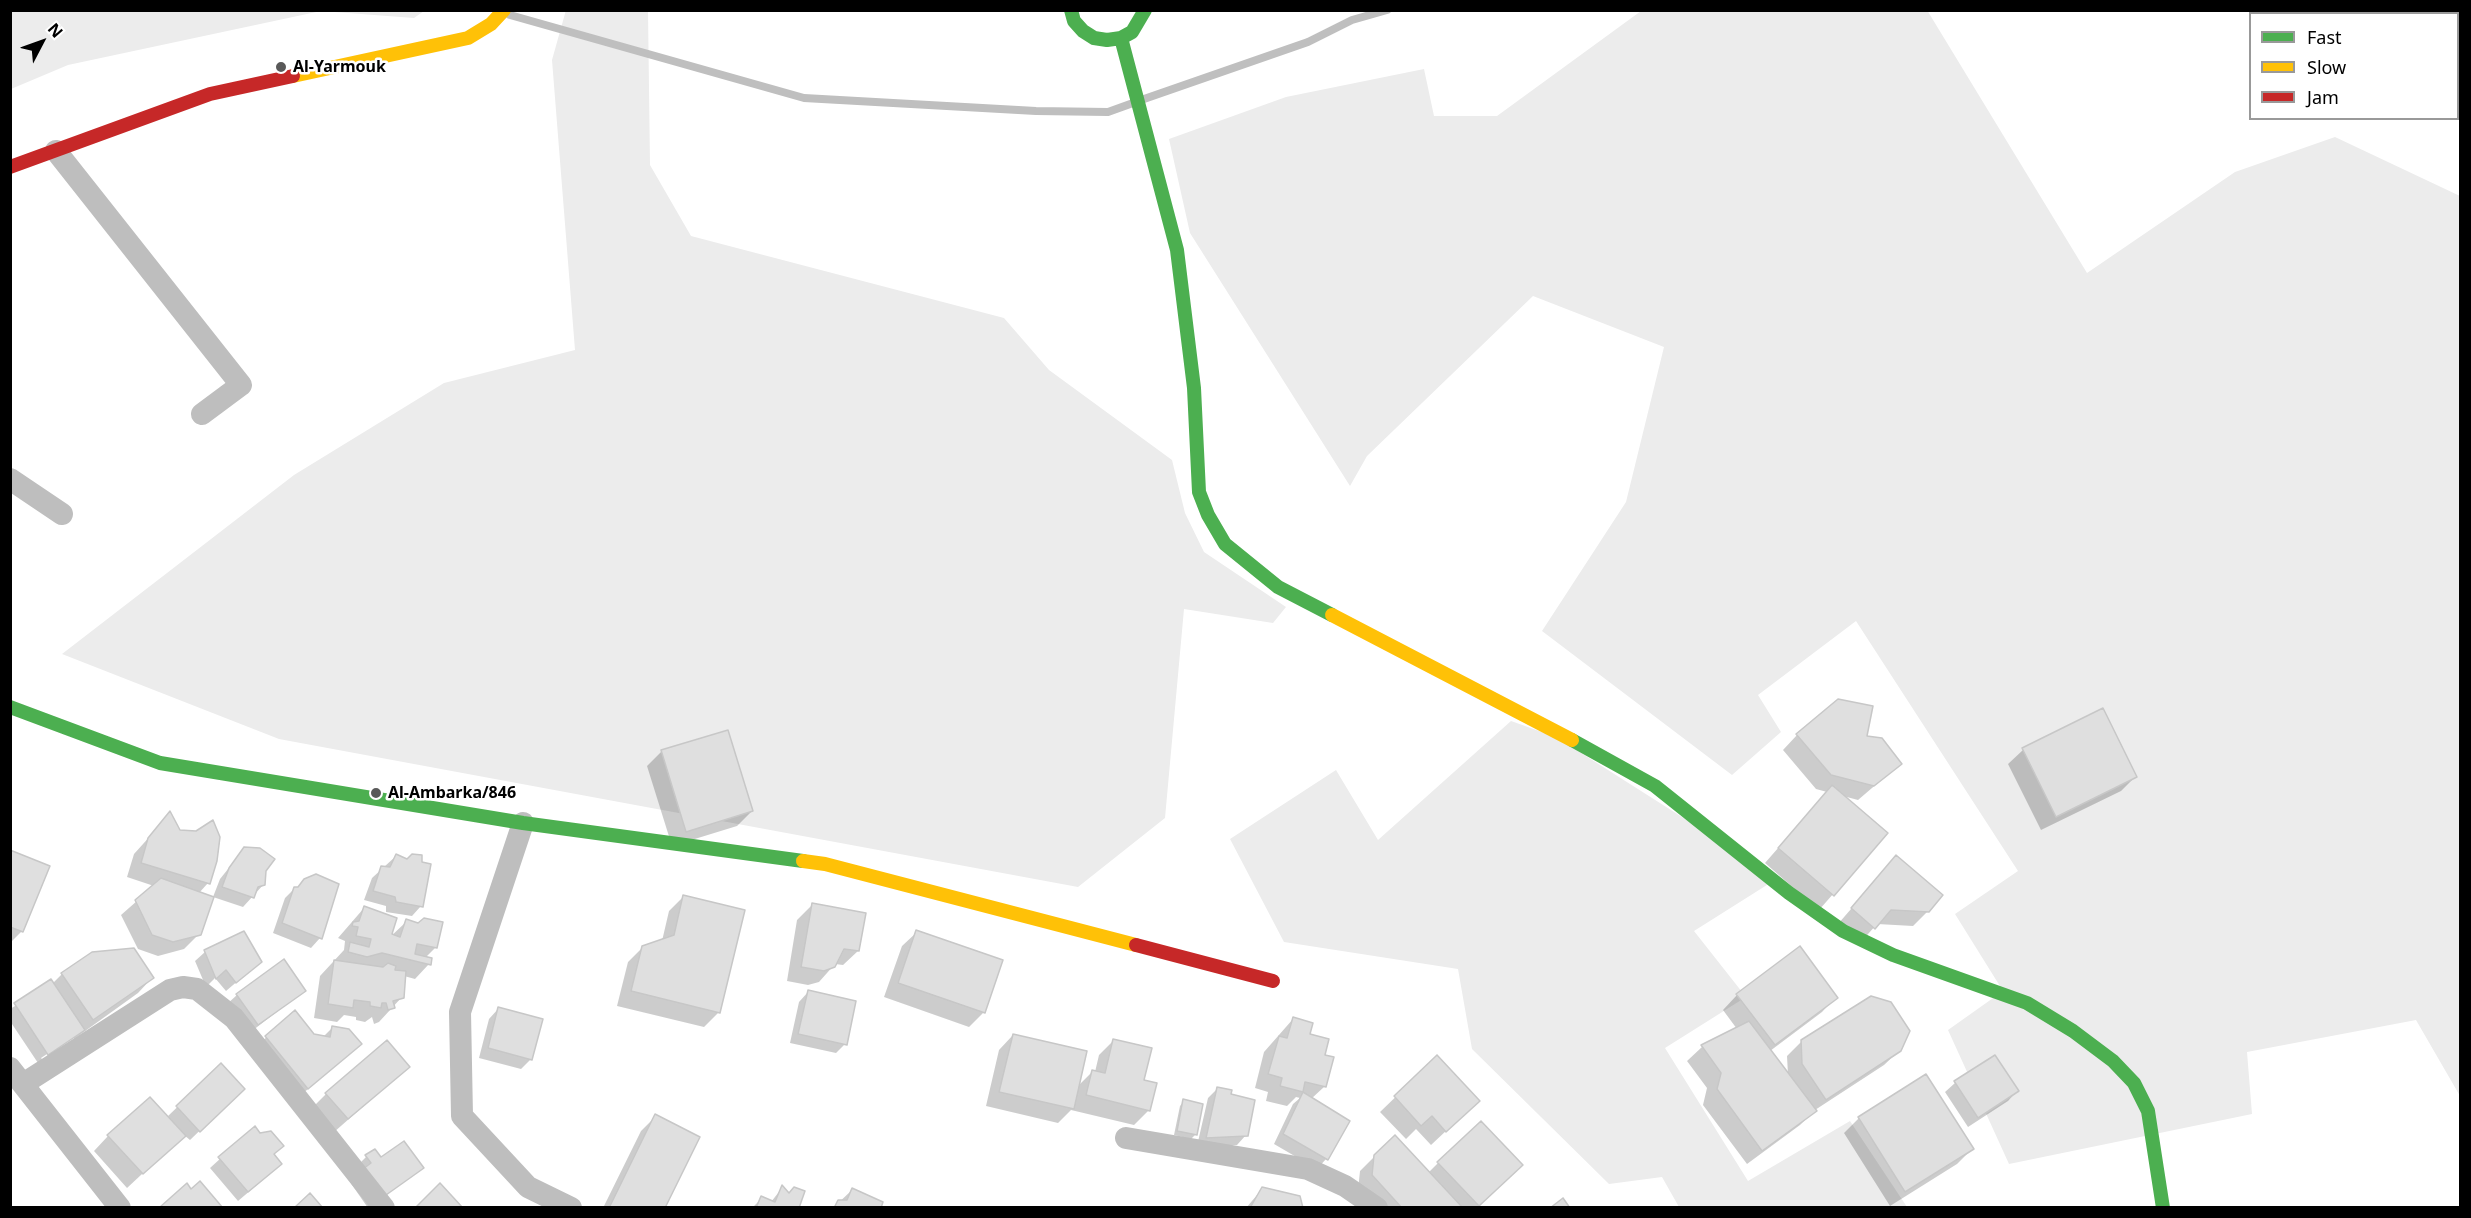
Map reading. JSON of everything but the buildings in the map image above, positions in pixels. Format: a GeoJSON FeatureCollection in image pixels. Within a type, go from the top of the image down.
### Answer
{"type":"FeatureCollection","features":[{"type":"Feature","properties":{"kind":"street"},"geometry":{"type":"LineString","coordinates":[[10,167],[210,94],[468,38],[491,24],[504,10]]}},
{"type":"Feature","properties":{"kind":"street"},"geometry":{"type":"LineString","coordinates":[[1069,12],[1083,31],[1094,38],[1107,40],[1121,38],[1132,32],[1141,21],[1145,10]]}},
{"type":"Feature","properties":{"kind":"street"},"geometry":{"type":"LineString","coordinates":[[1121,38],[1177,250],[1194,388],[1199,492],[1208,515],[1226,544],[1278,587],[1590,749],[1655,786],[1789,893],[1842,931],[1893,956],[2027,1003],[2073,1031],[2113,1060],[2134,1083],[2148,1111],[2163,1208]]}},
{"type":"Feature","properties":{"kind":"street"},"geometry":{"type":"LineString","coordinates":[[56,152],[241,385],[202,414]]}},
{"type":"Feature","properties":{"kind":"street"},"geometry":{"type":"LineString","coordinates":[[10,479],[62,514]]}},
{"type":"Feature","properties":{"kind":"street"},"geometry":{"type":"LineString","coordinates":[[10,707],[160,763],[522,823],[825,864],[1273,981]]}},
{"type":"Feature","properties":{"kind":"street"},"geometry":{"type":"LineString","coordinates":[[522,823],[460,1012],[462,1116],[528,1187],[570,1208]]}},
{"type":"Feature","properties":{"kind":"street"},"geometry":{"type":"LineString","coordinates":[[120,1208],[17,1076],[170,990],[183,987],[197,989],[234,1018],[384,1208]]}},
{"type":"Feature","properties":{"kind":"street"},"geometry":{"type":"LineString","coordinates":[[1126,1138],[1308,1169],[1346,1186],[1377,1208]]}},
{"type":"Feature","properties":{"kind":"shaded area"},"geometry":{"type":"Polygon","coordinates":[[[11,10],[424,11],[414,18],[321,11],[68,65],[11,89],[11,10]]]}},
{"type":"Feature","properties":{"kind":"shaded area"},"geometry":{"type":"Polygon","coordinates":[[[566,10],[648,11],[650,165],[691,236],[1004,318],[1049,370],[1172,460],[1185,513],[1204,552],[1286,607],[1273,623],[1184,609],[1165,818],[1078,887],[279,739],[62,654],[294,475],[444,383],[575,350],[552,60],[566,10]]]}},
{"type":"Feature","properties":{"kind":"shaded area"},"geometry":{"type":"Polygon","coordinates":[[[1927,10],[2087,273],[2235,172],[2335,137],[2460,196],[2460,1096],[2416,1020],[2247,1052],[2252,1114],[2009,1164],[1948,1030],[2003,991],[1955,914],[2018,871],[1856,621],[1758,695],[1781,732],[1732,775],[1542,631],[1626,502],[1664,347],[1533,296],[1367,456],[1350,486],[1190,233],[1169,139],[1286,97],[1424,69],[1434,116],[1497,116],[1641,11],[1927,10]]]}},
{"type":"Feature","properties":{"kind":"shaded area"},"geometry":{"type":"Polygon","coordinates":[[[1511,721],[1556,737],[1778,878],[1694,931],[1746,997],[1665,1048],[1748,1181],[1850,1121],[1907,1207],[1679,1207],[1662,1177],[1609,1184],[1472,1049],[1458,969],[1284,942],[1230,839],[1336,770],[1378,840],[1511,721]]]}},
{"type":"Feature","properties":{"kind":"waterway"},"geometry":{"type":"LineString","coordinates":[[1144,99],[1308,42],[1352,20],[1387,10]]}},
{"type":"Feature","properties":{"kind":"waterway"},"geometry":{"type":"LineString","coordinates":[[510,15],[804,98],[1036,111],[1108,112],[1133,103]]}},
{"type":"Feature","properties":{"kind":"traffic: fast"},"geometry":{"type":"LineString","coordinates":[[1071,10],[1074,21],[1083,31],[1094,38],[1107,40],[1121,38],[1132,32],[1145,10]]}},
{"type":"Feature","properties":{"kind":"traffic: fast"},"geometry":{"type":"LineString","coordinates":[[1121,38],[1177,250],[1194,388],[1199,492],[1208,515],[1225,544],[1278,587],[1332,615]]}},
{"type":"Feature","properties":{"kind":"traffic: fast"},"geometry":{"type":"LineString","coordinates":[[10,707],[160,763],[523,823],[803,861]]}},
{"type":"Feature","properties":{"kind":"traffic: fast"},"geometry":{"type":"LineString","coordinates":[[1572,740],[1655,786],[1789,893],[1843,931],[1893,955],[2027,1003],[2073,1031],[2113,1061],[2134,1083],[2148,1111],[2163,1208]]}},
{"type":"Feature","properties":{"kind":"traffic: slow"},"geometry":{"type":"LineString","coordinates":[[293,76],[468,38],[491,24],[504,10]]}},
{"type":"Feature","properties":{"kind":"traffic: slow"},"geometry":{"type":"LineString","coordinates":[[1332,615],[1572,740]]}},
{"type":"Feature","properties":{"kind":"traffic: slow"},"geometry":{"type":"LineString","coordinates":[[803,861],[825,864],[1136,945]]}},
{"type":"Feature","properties":{"kind":"traffic: jam"},"geometry":{"type":"LineString","coordinates":[[10,167],[210,94],[293,76]]}},
{"type":"Feature","properties":{"kind":"traffic: jam"},"geometry":{"type":"LineString","coordinates":[[1136,945],[1273,981]]}},
{"type":"Feature","properties":{"kind":"place","name":"Al-Yarmouk"},"geometry":{"type":"Point","coordinates":[281,67]}},
{"type":"Feature","properties":{"kind":"place","name":"Al-Ambarka/846"},"geometry":{"type":"Point","coordinates":[376,793]}}]}
